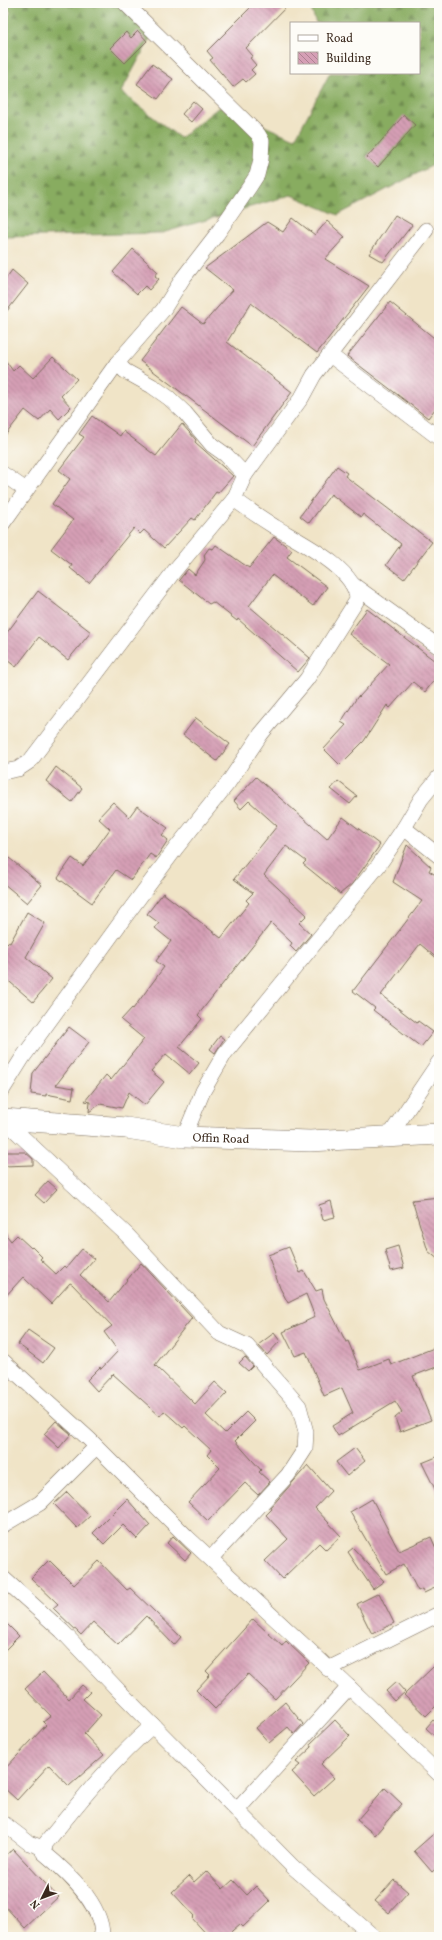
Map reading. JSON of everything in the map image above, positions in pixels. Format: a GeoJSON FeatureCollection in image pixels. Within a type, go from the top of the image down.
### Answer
{"type":"FeatureCollection","features":[{"type":"Feature","properties":{"kind":"street"},"geometry":{"type":"LineString","coordinates":[[3,523],[117,363],[163,310],[187,273],[217,234],[257,175],[262,148],[262,141],[258,134],[125,3]]}},
{"type":"Feature","properties":{"kind":"street"},"geometry":{"type":"LineString","coordinates":[[3,772],[18,769],[30,760],[175,570],[234,499],[245,475],[302,397],[314,375],[426,230]]}},
{"type":"Feature","properties":{"kind":"street"},"geometry":{"type":"LineString","coordinates":[[330,356],[439,438]]}},
{"type":"Feature","properties":{"kind":"street"},"geometry":{"type":"LineString","coordinates":[[117,363],[125,371],[152,386],[169,398],[185,413],[212,445],[226,455],[245,475]]}},
{"type":"Feature","properties":{"kind":"street"},"geometry":{"type":"LineString","coordinates":[[3,474],[26,490]]}},
{"type":"Feature","properties":{"kind":"street"},"geometry":{"type":"LineString","coordinates":[[234,499],[275,527],[320,552],[338,568],[352,584],[439,648]]}},
{"type":"Feature","properties":{"kind":"street"},"geometry":{"type":"LineString","coordinates":[[3,1089],[23,1057],[121,922],[228,783],[261,734],[307,679],[357,600],[357,595],[352,584]]}},
{"type":"Feature","properties":{"kind":"street"},"geometry":{"type":"LineString","coordinates":[[184,1137],[203,1091],[225,1053],[378,866],[404,828],[421,799],[439,777]]}},
{"type":"Feature","properties":{"kind":"street"},"geometry":{"type":"LineString","coordinates":[[404,828],[439,856]]}},
{"type":"Feature","properties":{"kind":"street"},"geometry":{"type":"LineString","coordinates":[[388,1138],[439,1062]]}},
{"type":"Feature","properties":{"kind":"street"},"geometry":{"type":"LineString","coordinates":[[3,1119],[126,1234],[219,1333],[247,1346],[300,1406],[306,1432],[305,1450],[288,1475],[211,1558]]}},
{"type":"Feature","properties":{"kind":"street","name":"Offin Road"},"geometry":{"type":"LineString","coordinates":[[3,1119],[126,1128],[184,1137],[310,1141],[388,1138],[439,1134]]}},
{"type":"Feature","properties":{"kind":"street"},"geometry":{"type":"LineString","coordinates":[[3,1361],[96,1446],[186,1537],[211,1558],[349,1687],[439,1774]]}},
{"type":"Feature","properties":{"kind":"street"},"geometry":{"type":"LineString","coordinates":[[3,1525],[40,1503],[96,1446]]}},
{"type":"Feature","properties":{"kind":"street"},"geometry":{"type":"LineString","coordinates":[[3,1578],[62,1631],[203,1777],[238,1809],[293,1867],[374,1937]]}},
{"type":"Feature","properties":{"kind":"street"},"geometry":{"type":"LineString","coordinates":[[328,1669],[439,1614]]}},
{"type":"Feature","properties":{"kind":"street"},"geometry":{"type":"LineString","coordinates":[[238,1809],[349,1687]]}},
{"type":"Feature","properties":{"kind":"street"},"geometry":{"type":"LineString","coordinates":[[102,1937],[103,1930],[86,1895],[59,1866],[43,1852],[46,1843],[97,1779],[129,1746],[153,1725]]}},
{"type":"Feature","properties":{"kind":"street"},"geometry":{"type":"LineString","coordinates":[[3,1823],[29,1843],[44,1848]]}},
{"type":"Feature","properties":{"kind":"green space"},"geometry":{"type":"Polygon","coordinates":[[[4,3],[116,3],[152,35],[121,92],[180,138],[219,107],[295,139],[329,74],[420,74],[420,22],[316,22],[309,3],[439,3],[439,162],[338,215],[291,195],[162,233],[6,237],[3,239],[3,19],[11,13],[4,3]]]}},
{"type":"Feature","properties":{"kind":"building"},"geometry":{"type":"Polygon","coordinates":[[[255,3],[290,3],[246,48],[253,56],[250,58],[256,65],[251,70],[255,74],[246,82],[243,79],[233,87],[210,60],[213,58],[207,51],[255,3]]]}},
{"type":"Feature","properties":{"kind":"building"},"geometry":{"type":"Polygon","coordinates":[[[138,31],[147,41],[125,63],[110,48],[126,32],[131,38],[138,31]]]}},
{"type":"Feature","properties":{"kind":"building"},"geometry":{"type":"Polygon","coordinates":[[[152,64],[173,79],[158,99],[137,84],[152,64]]]}},
{"type":"Feature","properties":{"kind":"building"},"geometry":{"type":"Polygon","coordinates":[[[193,101],[202,109],[191,122],[182,114],[193,101]]]}},
{"type":"Feature","properties":{"kind":"building"},"geometry":{"type":"Polygon","coordinates":[[[404,115],[415,125],[378,167],[367,157],[404,115]]]}},
{"type":"Feature","properties":{"kind":"building"},"geometry":{"type":"Polygon","coordinates":[[[395,215],[412,225],[383,262],[369,254],[395,215]]]}},
{"type":"Feature","properties":{"kind":"building"},"geometry":{"type":"Polygon","coordinates":[[[293,218],[315,235],[327,221],[345,237],[325,259],[369,286],[317,353],[251,303],[227,342],[292,392],[252,446],[140,361],[181,307],[203,324],[233,290],[205,268],[267,222],[283,232],[293,218]]]}},
{"type":"Feature","properties":{"kind":"building"},"geometry":{"type":"Polygon","coordinates":[[[133,249],[158,272],[155,276],[159,279],[149,290],[145,286],[137,294],[113,272],[133,249]]]}},
{"type":"Feature","properties":{"kind":"building"},"geometry":{"type":"Polygon","coordinates":[[[12,270],[28,284],[3,316],[3,283],[12,270]]]}},
{"type":"Feature","properties":{"kind":"building"},"geometry":{"type":"Polygon","coordinates":[[[390,302],[439,342],[439,404],[428,418],[347,356],[390,302]]]}},
{"type":"Feature","properties":{"kind":"building"},"geometry":{"type":"Polygon","coordinates":[[[3,357],[13,371],[19,365],[33,378],[53,357],[77,379],[61,396],[71,407],[59,419],[50,409],[39,421],[25,410],[3,438],[3,357]]]}},
{"type":"Feature","properties":{"kind":"building"},"geometry":{"type":"Polygon","coordinates":[[[92,416],[120,436],[123,431],[156,456],[182,424],[196,440],[195,442],[233,476],[218,493],[216,492],[195,520],[192,518],[164,548],[144,530],[140,534],[134,528],[89,583],[70,568],[72,565],[51,549],[73,520],[52,504],[70,479],[59,470],[84,437],[79,434],[92,416]]]}},
{"type":"Feature","properties":{"kind":"building"},"geometry":{"type":"Polygon","coordinates":[[[337,466],[347,473],[345,476],[432,542],[404,579],[386,565],[401,544],[363,514],[361,517],[331,494],[309,523],[300,516],[337,466]]]}},
{"type":"Feature","properties":{"kind":"building"},"geometry":{"type":"Polygon","coordinates":[[[274,537],[292,550],[287,557],[327,587],[313,606],[272,575],[249,606],[310,658],[298,672],[238,619],[237,621],[213,602],[209,604],[179,580],[188,569],[195,575],[205,560],[204,555],[209,548],[213,549],[216,545],[249,568],[274,537]]]}},
{"type":"Feature","properties":{"kind":"building"},"geometry":{"type":"Polygon","coordinates":[[[38,591],[91,632],[68,660],[39,637],[16,667],[3,657],[3,638],[38,591]]]}},
{"type":"Feature","properties":{"kind":"building"},"geometry":{"type":"Polygon","coordinates":[[[367,609],[439,664],[439,674],[425,692],[413,682],[390,708],[387,705],[364,741],[340,765],[324,749],[346,725],[341,722],[358,696],[359,697],[389,664],[349,634],[367,609]]]}},
{"type":"Feature","properties":{"kind":"building"},"geometry":{"type":"Polygon","coordinates":[[[196,718],[230,744],[217,761],[183,735],[196,718]]]}},
{"type":"Feature","properties":{"kind":"building"},"geometry":{"type":"Polygon","coordinates":[[[56,767],[82,788],[72,802],[46,781],[56,767]]]}},
{"type":"Feature","properties":{"kind":"building"},"geometry":{"type":"Polygon","coordinates":[[[256,777],[327,839],[343,817],[380,845],[352,884],[340,894],[303,864],[306,861],[286,846],[264,875],[307,915],[299,923],[311,934],[296,952],[290,946],[292,943],[271,923],[198,1015],[202,1019],[179,1047],[199,1063],[190,1074],[166,1054],[151,1071],[164,1082],[145,1105],[129,1092],[122,1108],[100,1104],[89,1112],[90,1102],[85,1101],[106,1075],[111,1080],[144,1039],[121,1020],[132,1008],[133,1009],[164,967],[156,961],[171,941],[155,928],[159,923],[147,914],[163,893],[221,938],[249,903],[246,900],[253,893],[234,879],[277,826],[249,801],[241,809],[234,801],[256,777]]]}},
{"type":"Feature","properties":{"kind":"building"},"geometry":{"type":"Polygon","coordinates":[[[338,781],[357,796],[350,804],[331,789],[338,781]]]}},
{"type":"Feature","properties":{"kind":"building"},"geometry":{"type":"Polygon","coordinates":[[[113,802],[129,817],[137,806],[168,828],[162,835],[168,840],[156,858],[150,854],[131,880],[116,870],[92,903],[58,878],[72,858],[83,866],[110,829],[98,818],[113,802]]]}},
{"type":"Feature","properties":{"kind":"building"},"geometry":{"type":"Polygon","coordinates":[[[407,845],[431,867],[429,871],[439,877],[439,960],[420,944],[381,995],[417,1023],[418,1021],[433,1032],[421,1047],[373,1010],[375,1008],[353,991],[422,901],[393,882],[407,845]]]}},
{"type":"Feature","properties":{"kind":"building"},"geometry":{"type":"Polygon","coordinates":[[[3,853],[42,885],[27,903],[3,883],[3,853]]]}},
{"type":"Feature","properties":{"kind":"building"},"geometry":{"type":"Polygon","coordinates":[[[27,912],[45,923],[26,957],[52,979],[33,1002],[3,976],[3,947],[8,942],[10,943],[27,912]]]}},
{"type":"Feature","properties":{"kind":"building"},"geometry":{"type":"Polygon","coordinates":[[[69,1027],[89,1042],[56,1085],[74,1088],[72,1099],[46,1094],[46,1096],[31,1094],[33,1073],[69,1027]]]}},
{"type":"Feature","properties":{"kind":"building"},"geometry":{"type":"Polygon","coordinates":[[[220,1036],[224,1039],[215,1053],[210,1049],[220,1036]]]}},
{"type":"Feature","properties":{"kind":"building"},"geometry":{"type":"Polygon","coordinates":[[[3,1152],[25,1152],[33,1159],[33,1165],[3,1166],[3,1152]]]}},
{"type":"Feature","properties":{"kind":"building"},"geometry":{"type":"Polygon","coordinates":[[[48,1181],[57,1189],[44,1203],[35,1195],[48,1181]]]}},
{"type":"Feature","properties":{"kind":"building"},"geometry":{"type":"Polygon","coordinates":[[[439,1197],[439,1260],[428,1251],[412,1200],[439,1197]]]}},
{"type":"Feature","properties":{"kind":"building"},"geometry":{"type":"Polygon","coordinates":[[[331,1201],[335,1217],[323,1220],[319,1205],[331,1201]]]}},
{"type":"Feature","properties":{"kind":"building"},"geometry":{"type":"Polygon","coordinates":[[[3,1231],[11,1241],[17,1235],[31,1248],[32,1247],[42,1257],[40,1259],[56,1274],[64,1266],[66,1268],[82,1249],[94,1259],[80,1275],[109,1302],[141,1263],[192,1318],[155,1365],[195,1404],[215,1382],[227,1393],[206,1415],[225,1433],[246,1412],[255,1421],[235,1441],[261,1470],[259,1472],[270,1482],[258,1495],[245,1483],[208,1521],[188,1502],[220,1468],[207,1455],[211,1450],[185,1426],[183,1428],[164,1411],[160,1416],[113,1374],[97,1391],[87,1380],[100,1367],[101,1369],[118,1351],[104,1332],[112,1326],[72,1284],[70,1283],[51,1304],[23,1277],[3,1299],[3,1231]]]}},
{"type":"Feature","properties":{"kind":"building"},"geometry":{"type":"Polygon","coordinates":[[[398,1246],[404,1268],[391,1271],[385,1250],[398,1246]]]}},
{"type":"Feature","properties":{"kind":"building"},"geometry":{"type":"Polygon","coordinates":[[[289,1247],[300,1273],[304,1271],[316,1291],[322,1289],[324,1299],[346,1342],[348,1341],[360,1370],[389,1359],[391,1365],[439,1346],[439,1366],[413,1376],[431,1420],[400,1432],[395,1418],[402,1412],[395,1401],[338,1436],[332,1426],[353,1413],[342,1388],[324,1396],[306,1352],[295,1356],[283,1332],[315,1317],[306,1294],[288,1303],[280,1288],[268,1255],[289,1247]]]}},
{"type":"Feature","properties":{"kind":"building"},"geometry":{"type":"Polygon","coordinates":[[[28,1330],[54,1348],[43,1363],[18,1344],[28,1330]]]}},
{"type":"Feature","properties":{"kind":"building"},"geometry":{"type":"Polygon","coordinates":[[[274,1333],[280,1341],[267,1355],[258,1345],[274,1333]]]}},
{"type":"Feature","properties":{"kind":"building"},"geometry":{"type":"Polygon","coordinates":[[[245,1357],[253,1366],[248,1371],[239,1363],[245,1357]]]}},
{"type":"Feature","properties":{"kind":"building"},"geometry":{"type":"Polygon","coordinates":[[[56,1421],[71,1434],[59,1448],[44,1434],[56,1421]]]}},
{"type":"Feature","properties":{"kind":"building"},"geometry":{"type":"Polygon","coordinates":[[[355,1448],[365,1461],[347,1476],[336,1462],[355,1448]]]}},
{"type":"Feature","properties":{"kind":"building"},"geometry":{"type":"Polygon","coordinates":[[[439,1456],[439,1497],[422,1463],[439,1456]]]}},
{"type":"Feature","properties":{"kind":"building"},"geometry":{"type":"Polygon","coordinates":[[[308,1465],[331,1491],[315,1508],[341,1536],[326,1550],[319,1543],[282,1579],[265,1561],[288,1539],[266,1515],[272,1509],[271,1507],[308,1465]]]}},
{"type":"Feature","properties":{"kind":"building"},"geometry":{"type":"Polygon","coordinates":[[[67,1492],[90,1516],[77,1528],[54,1504],[67,1492]]]}},
{"type":"Feature","properties":{"kind":"building"},"geometry":{"type":"Polygon","coordinates":[[[127,1499],[150,1525],[137,1539],[123,1525],[104,1544],[93,1533],[127,1499]]]}},
{"type":"Feature","properties":{"kind":"building"},"geometry":{"type":"Polygon","coordinates":[[[372,1499],[399,1551],[431,1537],[439,1555],[439,1586],[424,1593],[422,1589],[418,1591],[404,1564],[386,1574],[350,1512],[372,1499]]]}},
{"type":"Feature","properties":{"kind":"building"},"geometry":{"type":"Polygon","coordinates":[[[173,1536],[191,1553],[185,1560],[167,1543],[173,1536]]]}},
{"type":"Feature","properties":{"kind":"building"},"geometry":{"type":"Polygon","coordinates":[[[353,1548],[384,1581],[373,1589],[348,1552],[353,1548]]]}},
{"type":"Feature","properties":{"kind":"building"},"geometry":{"type":"Polygon","coordinates":[[[49,1560],[74,1585],[99,1561],[127,1590],[130,1588],[181,1637],[174,1645],[146,1616],[118,1645],[93,1622],[81,1635],[53,1608],[58,1604],[31,1578],[49,1560]]]}},
{"type":"Feature","properties":{"kind":"building"},"geometry":{"type":"Polygon","coordinates":[[[379,1593],[394,1623],[372,1634],[357,1604],[379,1593]]]}},
{"type":"Feature","properties":{"kind":"building"},"geometry":{"type":"Polygon","coordinates":[[[253,1619],[282,1646],[286,1641],[309,1663],[275,1699],[248,1674],[215,1709],[196,1690],[210,1675],[206,1671],[253,1619]]]}},
{"type":"Feature","properties":{"kind":"building"},"geometry":{"type":"Polygon","coordinates":[[[3,1620],[19,1636],[3,1652],[3,1620]]]}},
{"type":"Feature","properties":{"kind":"building"},"geometry":{"type":"Polygon","coordinates":[[[433,1667],[439,1673],[439,1703],[426,1716],[404,1695],[433,1667]]]}},
{"type":"Feature","properties":{"kind":"building"},"geometry":{"type":"Polygon","coordinates":[[[43,1672],[69,1699],[82,1685],[90,1692],[83,1699],[101,1715],[84,1734],[104,1755],[69,1786],[49,1765],[17,1800],[3,1787],[3,1771],[46,1725],[43,1722],[51,1716],[25,1689],[43,1672]]]}},
{"type":"Feature","properties":{"kind":"building"},"geometry":{"type":"Polygon","coordinates":[[[396,1682],[405,1692],[395,1701],[386,1691],[396,1682]]]}},
{"type":"Feature","properties":{"kind":"building"},"geometry":{"type":"Polygon","coordinates":[[[285,1702],[303,1724],[294,1734],[288,1727],[269,1743],[256,1728],[285,1702]]]}},
{"type":"Feature","properties":{"kind":"building"},"geometry":{"type":"Polygon","coordinates":[[[335,1720],[350,1736],[321,1764],[334,1778],[314,1796],[292,1772],[300,1765],[296,1762],[312,1747],[310,1744],[335,1720]]]}},
{"type":"Feature","properties":{"kind":"building"},"geometry":{"type":"Polygon","coordinates":[[[433,1720],[439,1725],[439,1740],[426,1728],[433,1720]]]}},
{"type":"Feature","properties":{"kind":"building"},"geometry":{"type":"Polygon","coordinates":[[[385,1788],[402,1804],[375,1835],[357,1820],[385,1788]]]}},
{"type":"Feature","properties":{"kind":"building"},"geometry":{"type":"Polygon","coordinates":[[[439,1829],[439,1866],[432,1872],[414,1851],[439,1829]]]}},
{"type":"Feature","properties":{"kind":"building"},"geometry":{"type":"Polygon","coordinates":[[[13,1849],[58,1897],[25,1928],[3,1904],[3,1858],[13,1849]]]}},
{"type":"Feature","properties":{"kind":"building"},"geometry":{"type":"Polygon","coordinates":[[[206,1871],[223,1889],[233,1880],[247,1895],[256,1886],[270,1901],[243,1927],[240,1924],[225,1937],[209,1937],[192,1918],[194,1916],[172,1892],[189,1876],[194,1882],[206,1871]]]}},
{"type":"Feature","properties":{"kind":"building"},"geometry":{"type":"Polygon","coordinates":[[[394,1880],[408,1892],[389,1913],[375,1901],[394,1880]]]}}]}
